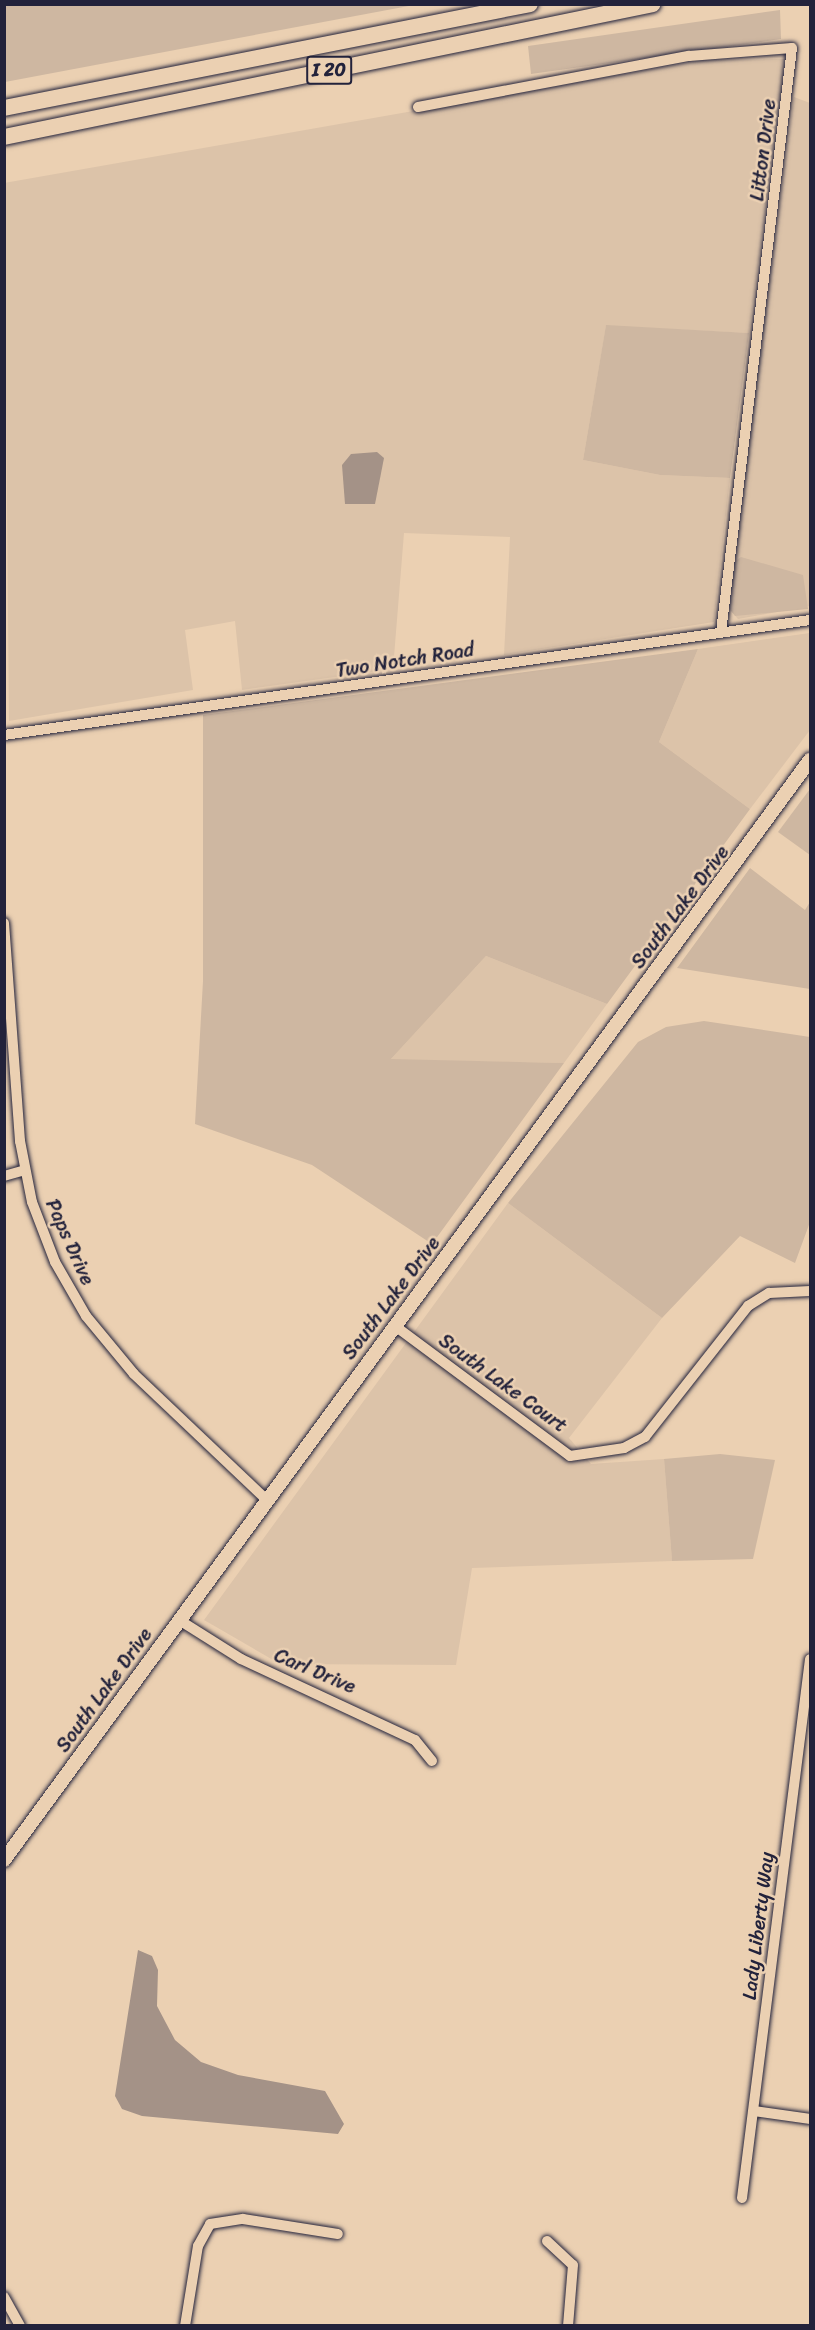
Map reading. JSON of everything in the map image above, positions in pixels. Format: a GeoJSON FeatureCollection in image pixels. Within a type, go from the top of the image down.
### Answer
{"type":"FeatureCollection","features":[{"type":"Feature","properties":{"kind":"highway","name":"I 20"},"geometry":{"type":"LineString","coordinates":[[4,108],[530,4]]}},
{"type":"Feature","properties":{"kind":"highway","name":"I 20"},"geometry":{"type":"LineString","coordinates":[[4,136],[653,4]]}},
{"type":"Feature","properties":{"kind":"main road","name":"South Lake Drive"},"geometry":{"type":"LineString","coordinates":[[4,1860],[810,760]]}},
{"type":"Feature","properties":{"kind":"street","name":"Litton Drive"},"geometry":{"type":"LineString","coordinates":[[418,107],[689,56],[792,48],[721,632]]}},
{"type":"Feature","properties":{"kind":"street","name":"Two Notch Road"},"geometry":{"type":"LineString","coordinates":[[4,735],[810,620]]}},
{"type":"Feature","properties":{"kind":"street","name":"Paps Drive"},"geometry":{"type":"LineString","coordinates":[[4,923],[8,1044],[25,1170],[55,1262],[86,1316],[134,1374],[267,1500]]}},
{"type":"Feature","properties":{"kind":"street"},"geometry":{"type":"LineString","coordinates":[[4,1176],[25,1170]]}},
{"type":"Feature","properties":{"kind":"street","name":"South Lake Court"},"geometry":{"type":"LineString","coordinates":[[395,1326],[570,1456],[624,1448],[645,1437],[748,1306],[770,1293],[810,1291]]}},
{"type":"Feature","properties":{"kind":"street","name":"Carl Drive"},"geometry":{"type":"LineString","coordinates":[[179,1620],[241,1659],[406,1735],[432,1761]]}},
{"type":"Feature","properties":{"kind":"street","name":"Lady Liberty Way"},"geometry":{"type":"LineString","coordinates":[[742,2198],[805,1742],[810,1659]]}},
{"type":"Feature","properties":{"kind":"street"},"geometry":{"type":"LineString","coordinates":[[754,2111],[810,2119]]}},
{"type":"Feature","properties":{"kind":"street"},"geometry":{"type":"LineString","coordinates":[[185,2325],[198,2246],[210,2224],[243,2218],[338,2234]]}},
{"type":"Feature","properties":{"kind":"street"},"geometry":{"type":"LineString","coordinates":[[547,2241],[573,2265],[568,2325]]}},
{"type":"Feature","properties":{"kind":"street"},"geometry":{"type":"LineString","coordinates":[[4,2297],[20,2325]]}},
{"type":"Feature","properties":{"kind":"shaded area"},"geometry":{"type":"Polygon","coordinates":[[[5,4],[414,4],[414,5],[5,82],[5,4]]]}},
{"type":"Feature","properties":{"kind":"shaded area"},"geometry":{"type":"Polygon","coordinates":[[[780,10],[781,39],[531,74],[528,46],[780,10]]]}},
{"type":"Feature","properties":{"kind":"shaded area"},"geometry":{"type":"Polygon","coordinates":[[[785,59],[749,333],[606,326],[583,460],[660,475],[730,478],[714,622],[504,655],[510,537],[404,533],[393,669],[242,690],[235,621],[185,630],[193,690],[9,721],[4,183],[704,60],[785,59]]]}},
{"type":"Feature","properties":{"kind":"shaded area"},"geometry":{"type":"Polygon","coordinates":[[[794,97],[810,103],[810,606],[738,619],[729,609],[736,538],[794,97]]]}},
{"type":"Feature","properties":{"kind":"shaded area"},"geometry":{"type":"Polygon","coordinates":[[[606,325],[749,333],[730,478],[660,475],[583,460],[606,325]]]}},
{"type":"Feature","properties":{"kind":"shaded area"},"geometry":{"type":"Polygon","coordinates":[[[377,452],[384,458],[375,504],[345,504],[342,465],[351,454],[377,452]]]}},
{"type":"Feature","properties":{"kind":"shaded area"},"geometry":{"type":"Polygon","coordinates":[[[741,557],[803,575],[808,609],[735,616],[727,605],[730,565],[741,557]]]}},
{"type":"Feature","properties":{"kind":"shaded area"},"geometry":{"type":"Polygon","coordinates":[[[810,633],[810,730],[750,809],[659,742],[698,649],[810,633]]]}},
{"type":"Feature","properties":{"kind":"shaded area"},"geometry":{"type":"Polygon","coordinates":[[[698,649],[659,742],[750,809],[607,1004],[486,956],[391,1059],[564,1063],[432,1244],[312,1165],[195,1124],[203,981],[203,715],[698,649]]]}},
{"type":"Feature","properties":{"kind":"shaded area"},"geometry":{"type":"Polygon","coordinates":[[[810,789],[810,855],[778,832],[810,789]]]}},
{"type":"Feature","properties":{"kind":"shaded area"},"geometry":{"type":"Polygon","coordinates":[[[750,868],[805,910],[810,902],[810,989],[677,968],[750,868]]]}},
{"type":"Feature","properties":{"kind":"shaded area"},"geometry":{"type":"Polygon","coordinates":[[[486,956],[607,1004],[564,1063],[390,1060],[486,956]]]}},
{"type":"Feature","properties":{"kind":"shaded area"},"geometry":{"type":"Polygon","coordinates":[[[704,1021],[810,1037],[810,1222],[795,1263],[740,1236],[662,1318],[508,1203],[638,1042],[666,1027],[704,1021]]]}},
{"type":"Feature","properties":{"kind":"shaded area"},"geometry":{"type":"Polygon","coordinates":[[[508,1203],[662,1318],[569,1438],[591,1464],[664,1459],[672,1561],[472,1568],[456,1665],[280,1664],[204,1620],[508,1203]]]}},
{"type":"Feature","properties":{"kind":"shaded area"},"geometry":{"type":"Polygon","coordinates":[[[720,1454],[775,1460],[753,1559],[672,1561],[664,1459],[720,1454]]]}},
{"type":"Feature","properties":{"kind":"shaded area"},"geometry":{"type":"Polygon","coordinates":[[[138,1950],[152,1956],[158,1970],[157,2006],[175,2040],[201,2062],[238,2075],[325,2091],[344,2124],[338,2134],[142,2116],[122,2109],[115,2096],[138,1950]]]}}]}
